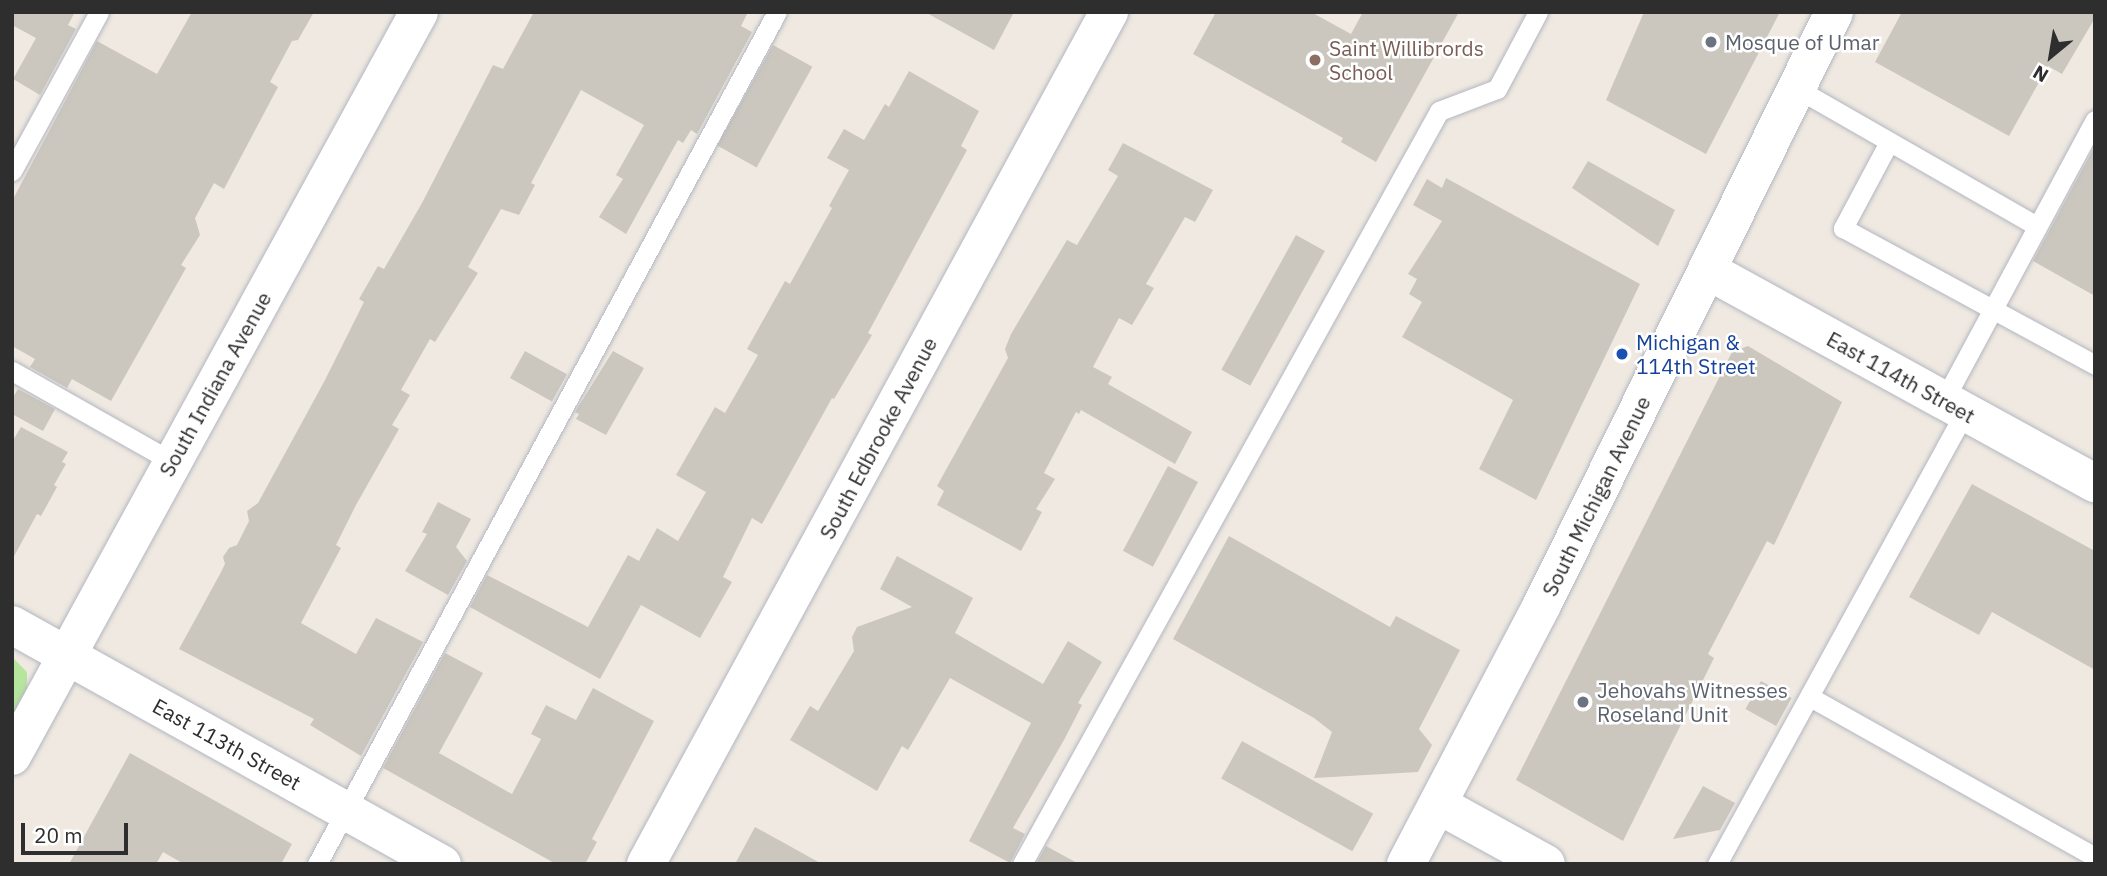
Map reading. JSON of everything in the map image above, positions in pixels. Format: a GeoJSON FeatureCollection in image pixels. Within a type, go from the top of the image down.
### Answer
{"type":"FeatureCollection","features":[{"type":"Feature","properties":{"kind":"street","name":"South Indiana Avenue"},"geometry":{"type":"LineString","coordinates":[[12,756],[419,12]]}},
{"type":"Feature","properties":{"kind":"street","name":"South Edbrooke Avenue"},"geometry":{"type":"LineString","coordinates":[[646,864],[1109,12]]}},
{"type":"Feature","properties":{"kind":"street","name":"South Michigan Avenue"},"geometry":{"type":"LineString","coordinates":[[1406,864],[1542,605],[1834,12]]}},
{"type":"Feature","properties":{"kind":"street","name":"East 114th Street"},"geometry":{"type":"LineString","coordinates":[[1707,270],[2095,483]]}},
{"type":"Feature","properties":{"kind":"street","name":"East 113th Street"},"geometry":{"type":"LineString","coordinates":[[12,625],[442,864]]}},
{"type":"Feature","properties":{"kind":"street"},"geometry":{"type":"LineString","coordinates":[[1439,805],[1546,864]]}},
{"type":"Feature","properties":{"kind":"lane"},"geometry":{"type":"LineString","coordinates":[[12,171],[99,12]]}},
{"type":"Feature","properties":{"kind":"lane"},"geometry":{"type":"LineString","coordinates":[[317,864],[777,12]]}},
{"type":"Feature","properties":{"kind":"lane"},"geometry":{"type":"LineString","coordinates":[[1022,864],[1439,111],[1497,89],[1538,12]]}},
{"type":"Feature","properties":{"kind":"lane"},"geometry":{"type":"LineString","coordinates":[[1796,88],[2037,226]]}},
{"type":"Feature","properties":{"kind":"lane"},"geometry":{"type":"LineString","coordinates":[[1717,864],[1810,697],[1954,406],[1994,308],[2095,120]]}},
{"type":"Feature","properties":{"kind":"lane"},"geometry":{"type":"LineString","coordinates":[[1889,142],[1843,228],[2095,365]]}},
{"type":"Feature","properties":{"kind":"lane"},"geometry":{"type":"LineString","coordinates":[[12,371],[173,462]]}},
{"type":"Feature","properties":{"kind":"lane"},"geometry":{"type":"LineString","coordinates":[[1810,697],[2095,857]]}},
{"type":"Feature","properties":{"kind":"green space"},"geometry":{"type":"Polygon","coordinates":[[[12,657],[27,672],[27,702],[12,728],[12,657]]]}},
{"type":"Feature","properties":{"kind":"building"},"geometry":{"type":"Polygon","coordinates":[[[12,12],[75,12],[68,25],[76,29],[40,95],[13,79],[36,38],[12,25],[12,12]]]}},
{"type":"Feature","properties":{"kind":"building"},"geometry":{"type":"Polygon","coordinates":[[[192,12],[314,12],[298,40],[292,41],[270,82],[278,87],[224,189],[214,183],[195,218],[200,235],[181,265],[186,268],[111,401],[72,379],[67,388],[30,367],[35,359],[12,346],[12,201],[97,41],[157,74],[192,12]]]}},
{"type":"Feature","properties":{"kind":"building"},"geometry":{"type":"Polygon","coordinates":[[[534,12],[748,12],[741,26],[752,32],[697,134],[691,130],[683,143],[678,140],[626,234],[599,217],[623,179],[616,175],[644,125],[581,90],[531,183],[535,185],[519,215],[501,209],[468,267],[478,273],[435,342],[430,339],[401,390],[410,395],[392,425],[399,429],[356,505],[336,545],[341,548],[301,623],[356,654],[376,618],[423,642],[361,756],[310,725],[314,719],[179,649],[225,564],[223,557],[229,548],[237,545],[249,521],[247,511],[258,503],[325,380],[364,302],[359,299],[378,266],[384,269],[422,203],[493,65],[503,69],[534,12]]]}},
{"type":"Feature","properties":{"kind":"building"},"geometry":{"type":"Polygon","coordinates":[[[925,12],[1014,12],[994,50],[925,12]]]}},
{"type":"Feature","properties":{"kind":"building"},"geometry":{"type":"Polygon","coordinates":[[[1216,12],[1311,12],[1351,34],[1363,12],[1459,12],[1376,162],[1341,142],[1343,138],[1193,54],[1216,12]]]}},
{"type":"Feature","properties":{"kind":"building"},"geometry":{"type":"Polygon","coordinates":[[[1644,12],[1780,12],[1706,154],[1606,100],[1644,12]]]}},
{"type":"Feature","properties":{"kind":"building"},"geometry":{"type":"Polygon","coordinates":[[[1902,12],[2095,12],[2095,18],[2062,74],[2048,66],[2009,136],[1875,62],[1902,12]]]}},
{"type":"Feature","properties":{"kind":"building"},"geometry":{"type":"Polygon","coordinates":[[[773,45],[812,67],[757,167],[717,146],[773,45]]]}},
{"type":"Feature","properties":{"kind":"building"},"geometry":{"type":"Polygon","coordinates":[[[909,71],[979,111],[961,146],[967,150],[868,333],[872,335],[834,399],[832,398],[762,524],[752,518],[723,577],[732,582],[700,638],[641,605],[600,679],[470,607],[487,575],[588,627],[628,555],[639,561],[657,528],[678,541],[706,492],[676,475],[715,407],[725,413],[758,355],[747,349],[785,281],[790,284],[832,208],[829,206],[849,170],[827,158],[844,129],[864,140],[885,104],[889,107],[909,71]]]}},
{"type":"Feature","properties":{"kind":"building"},"geometry":{"type":"Polygon","coordinates":[[[1123,143],[1213,190],[1195,222],[1185,217],[1146,284],[1154,288],[1132,325],[1119,318],[1093,367],[1112,377],[1108,384],[1192,432],[1175,464],[1081,410],[1079,414],[1076,412],[1044,473],[1055,479],[1036,509],[1042,512],[1021,551],[937,505],[944,491],[937,486],[1008,358],[1005,349],[1011,334],[1067,240],[1077,245],[1118,176],[1108,170],[1123,143]]]}},
{"type":"Feature","properties":{"kind":"building"},"geometry":{"type":"Polygon","coordinates":[[[2095,146],[2095,296],[2033,261],[2095,146]]]}},
{"type":"Feature","properties":{"kind":"building"},"geometry":{"type":"Polygon","coordinates":[[[1588,161],[1675,210],[1658,246],[1572,188],[1588,161]]]}},
{"type":"Feature","properties":{"kind":"building"},"geometry":{"type":"Polygon","coordinates":[[[1446,178],[1640,284],[1536,500],[1479,469],[1513,400],[1402,337],[1422,302],[1409,294],[1417,279],[1408,274],[1442,221],[1413,205],[1427,179],[1442,188],[1446,178]]]}},
{"type":"Feature","properties":{"kind":"building"},"geometry":{"type":"Polygon","coordinates":[[[1296,235],[1325,251],[1250,386],[1221,370],[1296,235]]]}},
{"type":"Feature","properties":{"kind":"building"},"geometry":{"type":"Polygon","coordinates":[[[1748,346],[1842,402],[1774,545],[1767,541],[1708,654],[1714,658],[1623,841],[1516,780],[1732,352],[1748,346]]]}},
{"type":"Feature","properties":{"kind":"building"},"geometry":{"type":"Polygon","coordinates":[[[525,351],[567,374],[552,401],[510,378],[525,351]]]}},
{"type":"Feature","properties":{"kind":"building"},"geometry":{"type":"Polygon","coordinates":[[[613,351],[644,368],[606,435],[576,419],[579,414],[575,412],[613,351]]]}},
{"type":"Feature","properties":{"kind":"building"},"geometry":{"type":"Polygon","coordinates":[[[18,389],[55,409],[43,431],[12,414],[12,399],[18,389]]]}},
{"type":"Feature","properties":{"kind":"building"},"geometry":{"type":"Polygon","coordinates":[[[21,427],[68,452],[62,462],[66,464],[54,485],[57,487],[41,516],[37,514],[12,560],[12,442],[21,427]]]}},
{"type":"Feature","properties":{"kind":"building"},"geometry":{"type":"Polygon","coordinates":[[[1168,466],[1198,482],[1153,567],[1123,551],[1168,466]]]}},
{"type":"Feature","properties":{"kind":"building"},"geometry":{"type":"Polygon","coordinates":[[[1972,484],[2095,551],[2095,670],[1992,612],[1979,635],[1909,597],[1972,484]]]}},
{"type":"Feature","properties":{"kind":"building"},"geometry":{"type":"Polygon","coordinates":[[[438,502],[471,519],[456,547],[467,561],[448,595],[405,571],[427,534],[422,532],[438,502]]]}},
{"type":"Feature","properties":{"kind":"building"},"geometry":{"type":"Polygon","coordinates":[[[1229,536],[1390,627],[1396,616],[1460,650],[1419,729],[1432,745],[1418,772],[1314,778],[1332,732],[1314,718],[1173,639],[1229,536]]]}},
{"type":"Feature","properties":{"kind":"building"},"geometry":{"type":"Polygon","coordinates":[[[897,556],[973,598],[955,633],[1043,684],[1068,641],[1102,662],[1078,703],[1082,705],[1064,740],[1013,828],[1025,834],[1010,863],[969,841],[1031,723],[950,678],[908,750],[902,746],[877,791],[790,740],[810,706],[818,711],[854,651],[852,637],[857,627],[912,607],[880,589],[897,556]]]}},
{"type":"Feature","properties":{"kind":"building"},"geometry":{"type":"Polygon","coordinates":[[[445,653],[483,673],[439,753],[512,794],[541,739],[531,734],[546,705],[576,720],[593,688],[654,721],[592,839],[597,842],[585,864],[556,864],[383,768],[445,653]]]}},
{"type":"Feature","properties":{"kind":"building"},"geometry":{"type":"Polygon","coordinates":[[[1761,681],[1792,698],[1776,726],[1745,709],[1761,681]]]}},
{"type":"Feature","properties":{"kind":"building"},"geometry":{"type":"Polygon","coordinates":[[[1242,741],[1373,814],[1352,851],[1221,779],[1242,741]]]}},
{"type":"Feature","properties":{"kind":"building"},"geometry":{"type":"Polygon","coordinates":[[[130,753],[292,844],[281,864],[184,864],[163,852],[156,864],[69,864],[130,753]]]}},
{"type":"Feature","properties":{"kind":"building"},"geometry":{"type":"Polygon","coordinates":[[[1703,786],[1735,803],[1720,830],[1673,839],[1703,786]]]}},
{"type":"Feature","properties":{"kind":"building"},"geometry":{"type":"Polygon","coordinates":[[[755,827],[822,864],[735,864],[755,827]]]}},
{"type":"Feature","properties":{"kind":"building"},"geometry":{"type":"Polygon","coordinates":[[[1046,846],[1079,864],[1036,864],[1046,846]]]}},
{"type":"Feature","properties":{"kind":"place","name":"Mosque of Umar"},"geometry":{"type":"Point","coordinates":[1711,42]}},
{"type":"Feature","properties":{"kind":"place","name":"Saint Willibrords School"},"geometry":{"type":"Point","coordinates":[1315,60]}},
{"type":"Feature","properties":{"kind":"place","name":"Michigan & 114th Street"},"geometry":{"type":"Point","coordinates":[1622,354]}},
{"type":"Feature","properties":{"kind":"place","name":"Jehovahs Witnesses Roseland Unit"},"geometry":{"type":"Point","coordinates":[1583,702]}}]}
